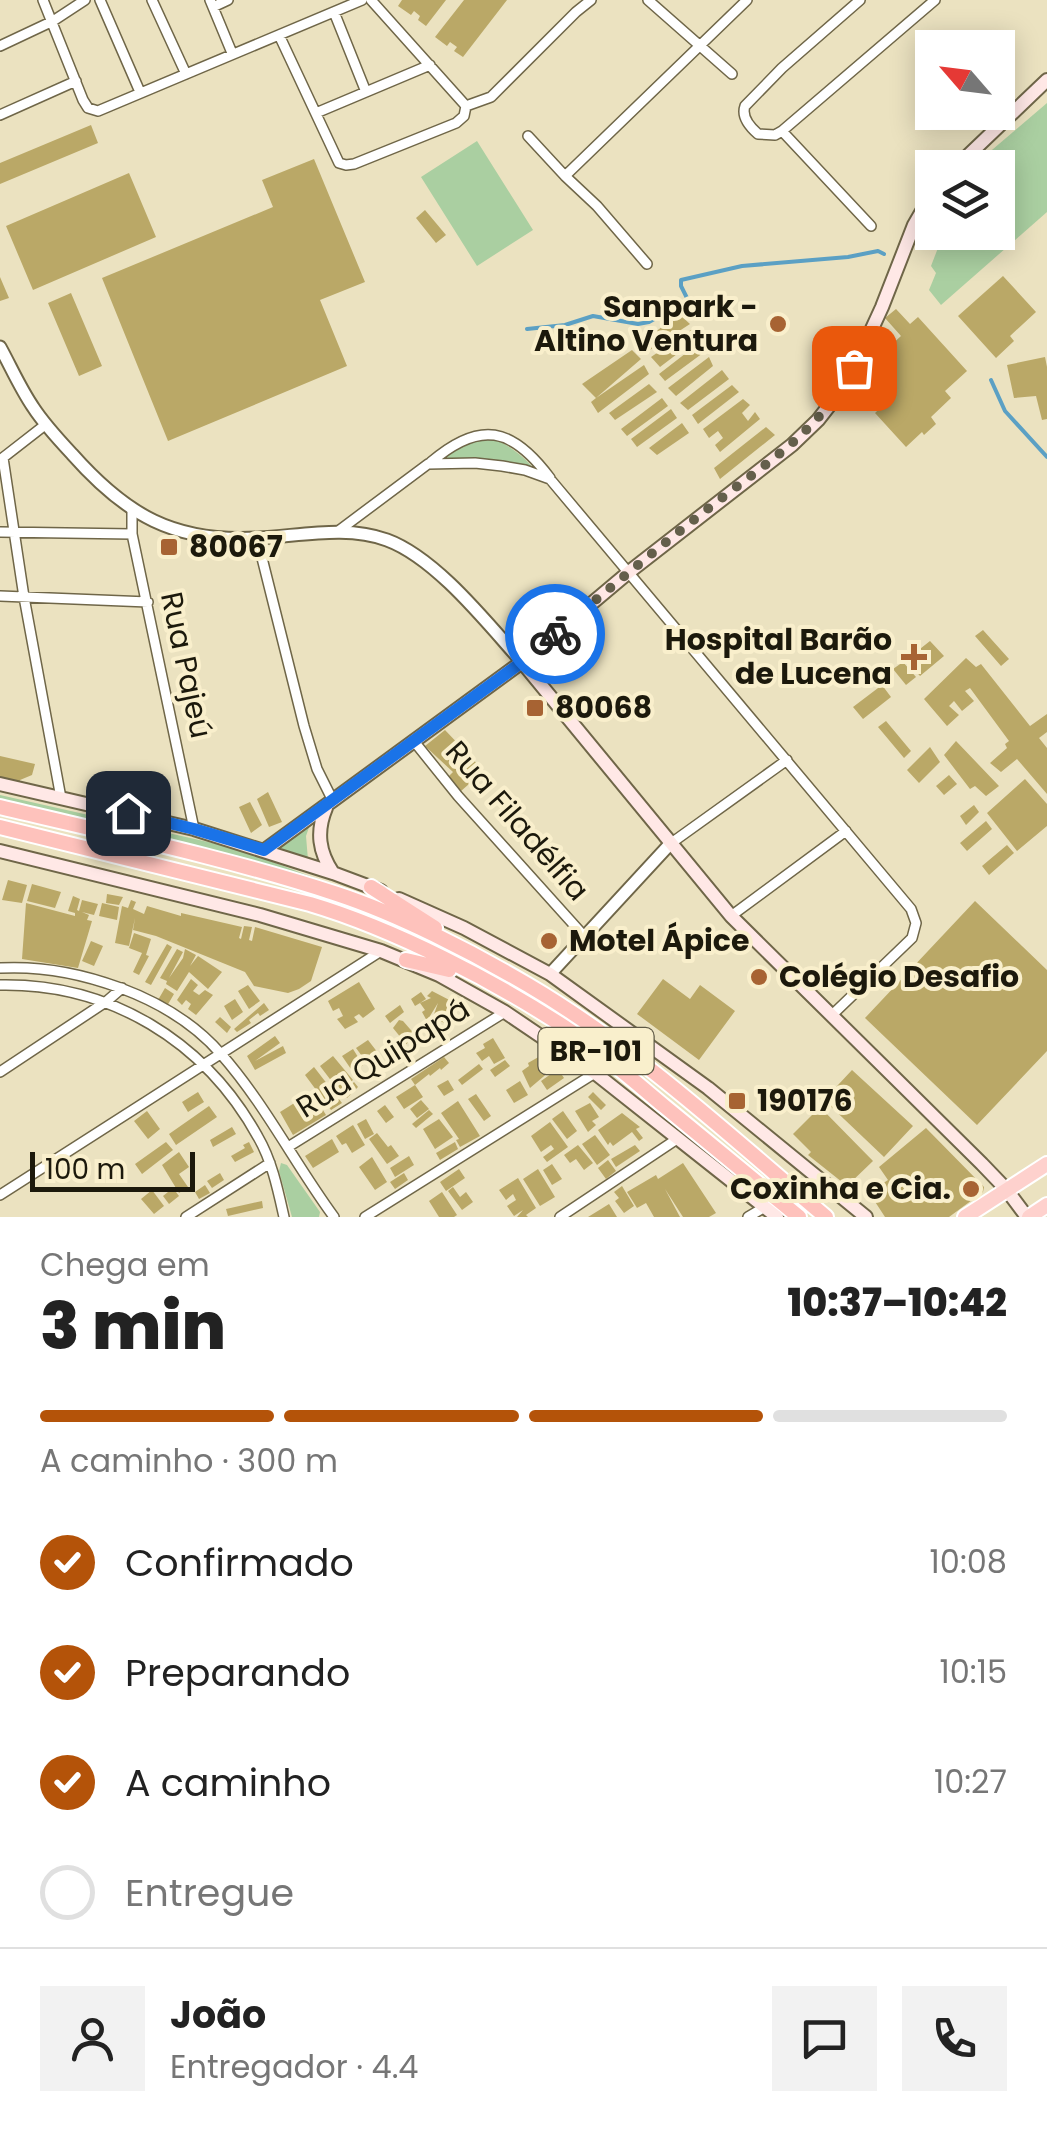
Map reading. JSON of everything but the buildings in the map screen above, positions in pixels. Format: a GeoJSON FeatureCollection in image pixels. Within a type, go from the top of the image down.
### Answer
{"type":"FeatureCollection","features":[{"type":"Feature","properties":{"kind":"highway","name":"BR-101"},"geometry":{"type":"LineString","coordinates":[[0,807],[186,851],[340,895],[490,964],[530,986],[667,1082],[826,1217]]}},
{"type":"Feature","properties":{"kind":"highway","name":"BR-101"},"geometry":{"type":"LineString","coordinates":[[0,826],[344,914],[411,944],[570,1031],[799,1217]]}},
{"type":"Feature","properties":{"kind":"highway"},"geometry":{"type":"LineString","coordinates":[[371,887],[490,964]]}},
{"type":"Feature","properties":{"kind":"highway"},"geometry":{"type":"LineString","coordinates":[[406,960],[474,976]]}},
{"type":"Feature","properties":{"kind":"main road"},"geometry":{"type":"LineString","coordinates":[[974,150],[1047,80]]}},
{"type":"Feature","properties":{"kind":"main road"},"geometry":{"type":"LineString","coordinates":[[264,850],[522,662],[628,572],[792,445],[832,403],[854,368],[915,223]]}},
{"type":"Feature","properties":{"kind":"main road"},"geometry":{"type":"LineString","coordinates":[[522,662],[731,916],[1006,1190],[1028,1217],[1047,1205]]}},
{"type":"Feature","properties":{"kind":"main road"},"geometry":{"type":"LineString","coordinates":[[0,784],[194,829],[264,850],[371,887],[464,928],[550,974],[708,1088],[863,1216]]}},
{"type":"Feature","properties":{"kind":"main road"},"geometry":{"type":"LineString","coordinates":[[330,804],[321,819],[320,848],[333,873]]}},
{"type":"Feature","properties":{"kind":"main road"},"geometry":{"type":"LineString","coordinates":[[0,851],[260,915],[381,950],[439,975],[505,1012],[595,1073],[777,1217]]}},
{"type":"Feature","properties":{"kind":"main road"},"geometry":{"type":"LineString","coordinates":[[965,1217],[1047,1164]]}},
{"type":"Feature","properties":{"kind":"street"},"geometry":{"type":"LineString","coordinates":[[43,0],[86,106],[98,111],[362,0]]}},
{"type":"Feature","properties":{"kind":"street"},"geometry":{"type":"LineString","coordinates":[[0,46],[53,22],[85,0]]}},
{"type":"Feature","properties":{"kind":"street"},"geometry":{"type":"LineString","coordinates":[[100,0],[140,92]]}},
{"type":"Feature","properties":{"kind":"street"},"geometry":{"type":"LineString","coordinates":[[152,0],[186,74]]}},
{"type":"Feature","properties":{"kind":"street"},"geometry":{"type":"LineString","coordinates":[[228,0],[211,3],[232,53]]}},
{"type":"Feature","properties":{"kind":"street"},"geometry":{"type":"LineString","coordinates":[[279,34],[339,162],[346,166],[460,120],[466,106],[371,0]]}},
{"type":"Feature","properties":{"kind":"street"},"geometry":{"type":"LineString","coordinates":[[466,106],[490,96],[591,0]]}},
{"type":"Feature","properties":{"kind":"street"},"geometry":{"type":"LineString","coordinates":[[648,0],[732,74]]}},
{"type":"Feature","properties":{"kind":"street"},"geometry":{"type":"LineString","coordinates":[[565,176],[747,0]]}},
{"type":"Feature","properties":{"kind":"street"},"geometry":{"type":"LineString","coordinates":[[860,0],[745,106],[746,119],[758,134],[782,131],[935,0]]}},
{"type":"Feature","properties":{"kind":"street"},"geometry":{"type":"LineString","coordinates":[[334,12],[366,92]]}},
{"type":"Feature","properties":{"kind":"street"},"geometry":{"type":"LineString","coordinates":[[316,113],[430,65]]}},
{"type":"Feature","properties":{"kind":"street"},"geometry":{"type":"LineString","coordinates":[[0,115],[76,82]]}},
{"type":"Feature","properties":{"kind":"street"},"geometry":{"type":"LineString","coordinates":[[782,131],[871,226]]}},
{"type":"Feature","properties":{"kind":"street"},"geometry":{"type":"LineString","coordinates":[[528,136],[647,264]]}},
{"type":"Feature","properties":{"kind":"street"},"geometry":{"type":"LineString","coordinates":[[0,347],[46,425],[98,484],[132,510],[159,524],[231,539],[337,532],[384,538],[423,560],[522,662]]}},
{"type":"Feature","properties":{"kind":"street"},"geometry":{"type":"LineString","coordinates":[[46,425],[1,459],[61,798]]}},
{"type":"Feature","properties":{"kind":"street"},"geometry":{"type":"LineString","coordinates":[[337,532],[458,441],[472,435],[502,436],[528,452],[911,909],[915,930],[907,944],[831,1016]]}},
{"type":"Feature","properties":{"kind":"street"},"geometry":{"type":"LineString","coordinates":[[428,464],[502,466],[550,479]]}},
{"type":"Feature","properties":{"kind":"street","name":"Rua Pajeú"},"geometry":{"type":"LineString","coordinates":[[132,510],[132,534],[194,829]]}},
{"type":"Feature","properties":{"kind":"street"},"geometry":{"type":"LineString","coordinates":[[0,532],[132,534]]}},
{"type":"Feature","properties":{"kind":"street"},"geometry":{"type":"LineString","coordinates":[[256,538],[312,754],[330,804]]}},
{"type":"Feature","properties":{"kind":"street"},"geometry":{"type":"LineString","coordinates":[[0,596],[148,602]]}},
{"type":"Feature","properties":{"kind":"street","name":"Rua Filadélfia"},"geometry":{"type":"LineString","coordinates":[[413,740],[584,936]]}},
{"type":"Feature","properties":{"kind":"street"},"geometry":{"type":"LineString","coordinates":[[550,974],[670,844],[788,760]]}},
{"type":"Feature","properties":{"kind":"street"},"geometry":{"type":"LineString","coordinates":[[731,916],[846,831]]}},
{"type":"Feature","properties":{"kind":"street"},"geometry":{"type":"LineString","coordinates":[[0,1195],[381,950]]}},
{"type":"Feature","properties":{"kind":"street"},"geometry":{"type":"LineString","coordinates":[[0,968],[48,968],[80,974],[122,988],[189,1025],[222,1054],[334,1217]]}},
{"type":"Feature","properties":{"kind":"street"},"geometry":{"type":"LineString","coordinates":[[0,985],[40,987],[107,1001],[181,1043],[206,1065],[259,1138],[284,1217]]}},
{"type":"Feature","properties":{"kind":"street"},"geometry":{"type":"LineString","coordinates":[[0,1072],[122,988]]}},
{"type":"Feature","properties":{"kind":"street","name":"Rua Quipapá"},"geometry":{"type":"LineString","coordinates":[[288,1146],[505,1012]]}},
{"type":"Feature","properties":{"kind":"street"},"geometry":{"type":"LineString","coordinates":[[365,1217],[595,1073]]}},
{"type":"Feature","properties":{"kind":"street"},"geometry":{"type":"LineString","coordinates":[[560,1217],[678,1140]]}},
{"type":"Feature","properties":{"kind":"street"},"geometry":{"type":"LineString","coordinates":[[186,1217],[270,1164]]}},
{"type":"Feature","properties":{"kind":"street"},"geometry":{"type":"LineString","coordinates":[[320,1217],[322,1201]]}},
{"type":"Feature","properties":{"kind":"street"},"geometry":{"type":"LineString","coordinates":[[748,1217],[765,1206]]}},
{"type":"Feature","properties":{"kind":"green space"},"geometry":{"type":"Polygon","coordinates":[[[1047,103],[1047,212],[1015,240],[1015,150],[992,150],[1047,103]]]}},
{"type":"Feature","properties":{"kind":"green space"},"geometry":{"type":"Polygon","coordinates":[[[477,141],[533,230],[477,266],[421,177],[477,141]]]}},
{"type":"Feature","properties":{"kind":"green space"},"geometry":{"type":"Polygon","coordinates":[[[937,250],[1004,250],[941,305],[929,290],[936,273],[931,266],[937,250]]]}},
{"type":"Feature","properties":{"kind":"green space"},"geometry":{"type":"Polygon","coordinates":[[[490,437],[515,451],[536,471],[510,463],[438,459],[448,447],[490,437]]]}},
{"type":"Feature","properties":{"kind":"green space"},"geometry":{"type":"Polygon","coordinates":[[[0,795],[239,849],[346,890],[0,802],[0,795]]]}},
{"type":"Feature","properties":{"kind":"green space"},"geometry":{"type":"Polygon","coordinates":[[[312,819],[306,836],[308,860],[278,847],[312,819]]]}},
{"type":"Feature","properties":{"kind":"green space"},"geometry":{"type":"Polygon","coordinates":[[[281,1163],[287,1165],[320,1212],[319,1217],[292,1217],[279,1171],[281,1163]]]}},
{"type":"Feature","properties":{"kind":"waterway"},"geometry":{"type":"LineString","coordinates":[[527,329],[565,325],[593,316],[638,324],[649,322],[688,300],[681,280],[742,266],[878,251],[884,254]]}},
{"type":"Feature","properties":{"kind":"waterway"},"geometry":{"type":"LineString","coordinates":[[991,380],[1005,411],[1047,457]]}},
{"type":"Feature","properties":{"kind":"way so far"},"geometry":{"type":"LineString","coordinates":[[555,634],[792,445],[832,403],[854,368]]}},
{"type":"Feature","properties":{"kind":"place","name":"Sanpark - Altino Ventura"},"geometry":{"type":"Point","coordinates":[778,324]}},
{"type":"Feature","properties":{"kind":"place","name":"80067"},"geometry":{"type":"Point","coordinates":[169,547]}},
{"type":"Feature","properties":{"kind":"place","name":"Hospital Barão de Lucena"},"geometry":{"type":"Point","coordinates":[914,657]}},
{"type":"Feature","properties":{"kind":"place","name":"80068"},"geometry":{"type":"Point","coordinates":[535,708]}},
{"type":"Feature","properties":{"kind":"place","name":"Motel Ápice"},"geometry":{"type":"Point","coordinates":[549,941]}},
{"type":"Feature","properties":{"kind":"place","name":"Colégio Desafio"},"geometry":{"type":"Point","coordinates":[759,977]}},
{"type":"Feature","properties":{"kind":"place","name":"190176"},"geometry":{"type":"Point","coordinates":[737,1101]}},
{"type":"Feature","properties":{"kind":"place","name":"Coxinha e Cia."},"geometry":{"type":"Point","coordinates":[971,1189]}},
{"type":"Feature","properties":{"kind":"route"},"geometry":{"type":"LineString","coordinates":[[128,813],[264,850],[555,634]]}}]}
